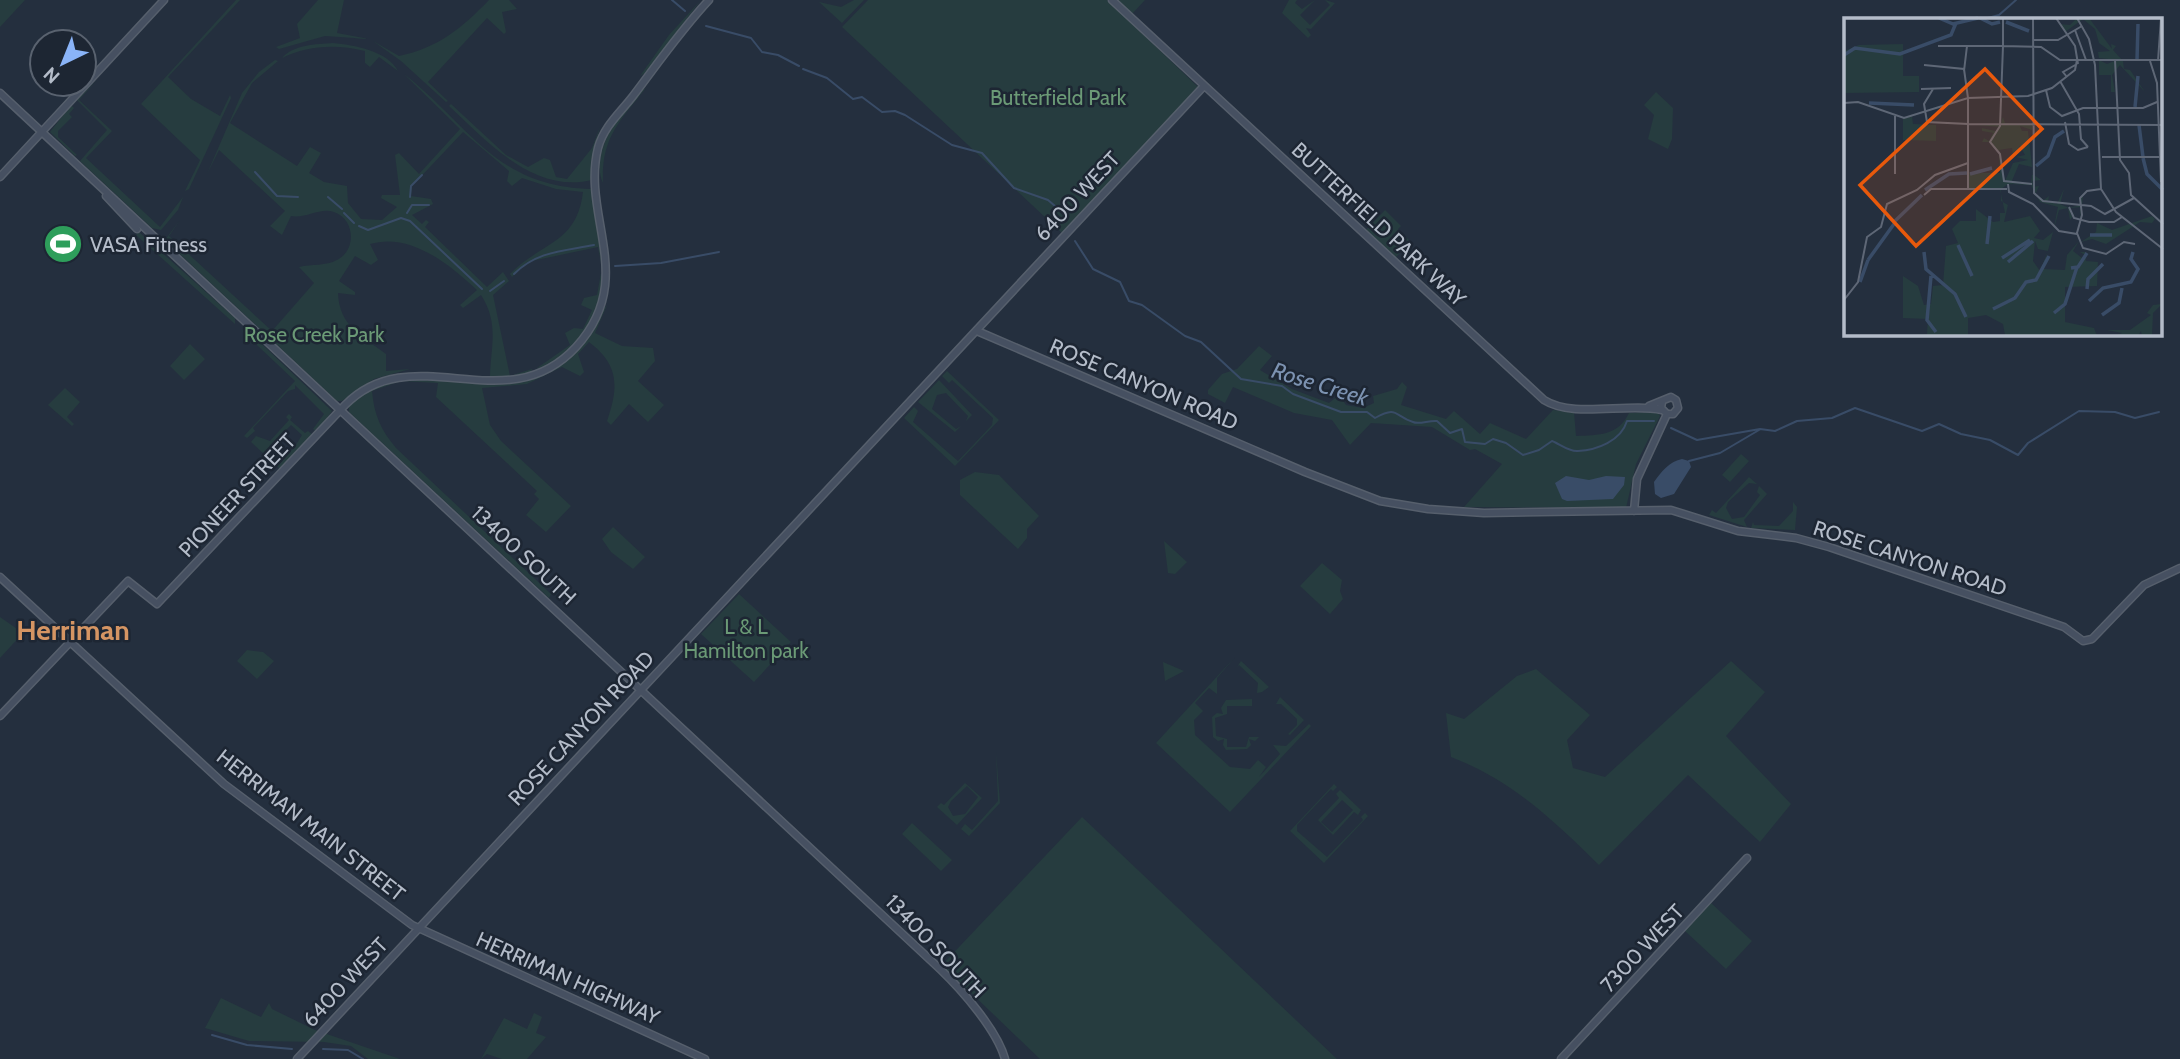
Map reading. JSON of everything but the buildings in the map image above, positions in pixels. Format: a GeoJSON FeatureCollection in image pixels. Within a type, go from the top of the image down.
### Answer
{"type":"FeatureCollection","features":[{"type":"Feature","properties":{"kind":"street"},"geometry":{"type":"LineString","coordinates":[[0,177],[164,0]]}},
{"type":"Feature","properties":{"kind":"street","name":"PIONEER STREET"},"geometry":{"type":"LineString","coordinates":[[70,642],[128,580],[158,604],[341,410],[368,386],[392,377],[412,374],[511,382],[543,372],[575,349],[593,324],[605,287],[606,263],[596,168],[601,139],[674,38],[709,0]]}},
{"type":"Feature","properties":{"kind":"street","name":"BUTTERFIELD PARK WAY"},"geometry":{"type":"LineString","coordinates":[[1112,0],[1544,400],[1563,408],[1664,409],[1637,479],[1634,511]]}},
{"type":"Feature","properties":{"kind":"street","name":"6400 WEST"},"geometry":{"type":"LineString","coordinates":[[977,331],[1204,86]]}},
{"type":"Feature","properties":{"kind":"street","name":"13400 SOUTH"},"geometry":{"type":"LineString","coordinates":[[0,93],[948,977],[998,1042],[1005,1059]]}},
{"type":"Feature","properties":{"kind":"street"},"geometry":{"type":"LineString","coordinates":[[97,183],[137,229]]}},
{"type":"Feature","properties":{"kind":"street","name":"ROSE CANYON ROAD"},"geometry":{"type":"LineString","coordinates":[[418,929],[977,331],[1305,472],[1380,501],[1472,513],[1684,512],[1727,528],[1829,547],[2064,627],[2086,641],[2092,639],[2144,585],[2180,568]]}},
{"type":"Feature","properties":{"kind":"street","name":"HERRIMAN MAIN STREET"},"geometry":{"type":"LineString","coordinates":[[0,577],[224,784],[418,929]]}},
{"type":"Feature","properties":{"kind":"street"},"geometry":{"type":"LineString","coordinates":[[0,716],[70,642]]}},
{"type":"Feature","properties":{"kind":"street","name":"7300 WEST"},"geometry":{"type":"LineString","coordinates":[[1561,1059],[1746,858]]}},
{"type":"Feature","properties":{"kind":"street","name":"6400 WEST"},"geometry":{"type":"LineString","coordinates":[[297,1059],[418,929]]}},
{"type":"Feature","properties":{"kind":"street","name":"HERRIMAN HIGHWAY"},"geometry":{"type":"LineString","coordinates":[[418,929],[705,1059]]}},
{"type":"Feature","properties":{"kind":"green space"},"geometry":{"type":"Polygon","coordinates":[[[0,0],[25,0],[0,27],[0,0]]]}},
{"type":"Feature","properties":{"kind":"green space"},"geometry":{"type":"Polygon","coordinates":[[[236,0],[240,0],[168,77],[191,99],[220,116],[230,95],[231,98],[189,189],[185,191],[200,160],[141,104],[236,0]]]}},
{"type":"Feature","properties":{"kind":"green space"},"geometry":{"type":"Polygon","coordinates":[[[318,0],[344,0],[337,33],[369,39],[325,36],[279,49],[276,47],[300,38],[297,24],[318,0]]]}},
{"type":"Feature","properties":{"kind":"green space"},"geometry":{"type":"Polygon","coordinates":[[[489,0],[509,0],[517,9],[502,12],[506,32],[504,34],[487,18],[428,82],[448,101],[446,102],[401,61],[373,41],[399,56],[426,48],[448,36],[489,0]]]}},
{"type":"Feature","properties":{"kind":"green space"},"geometry":{"type":"Polygon","coordinates":[[[701,0],[645,73],[640,76],[669,35],[701,0]]]}},
{"type":"Feature","properties":{"kind":"green space"},"geometry":{"type":"Polygon","coordinates":[[[854,0],[864,0],[842,23],[819,2],[841,7],[854,0]]]}},
{"type":"Feature","properties":{"kind":"green space","name":"Butterfield Park"},"geometry":{"type":"Polygon","coordinates":[[[868,0],[1107,0],[1198,87],[1062,233],[842,27],[868,0]]]}},
{"type":"Feature","properties":{"kind":"green space"},"geometry":{"type":"Polygon","coordinates":[[[1118,0],[1145,0],[1132,14],[1118,0]]]}},
{"type":"Feature","properties":{"kind":"green space"},"geometry":{"type":"Polygon","coordinates":[[[1289,0],[1297,0],[1295,3],[1302,9],[1315,0],[1300,15],[1310,25],[1330,5],[1325,0],[1335,3],[1311,29],[1306,28],[1311,35],[1308,38],[1282,13],[1289,0]]]}},
{"type":"Feature","properties":{"kind":"green space"},"geometry":{"type":"Polygon","coordinates":[[[333,43],[360,47],[379,54],[387,58],[398,71],[379,57],[370,67],[365,63],[365,51],[344,47],[312,48],[282,58],[298,48],[333,43]]]}},
{"type":"Feature","properties":{"kind":"green space","name":"Rose Creek Park"},"geometry":{"type":"Polygon","coordinates":[[[275,60],[278,61],[252,83],[230,123],[297,166],[310,147],[321,153],[309,173],[324,182],[347,186],[348,203],[361,219],[382,220],[397,207],[381,198],[382,195],[400,195],[395,155],[399,153],[419,174],[460,129],[404,74],[487,151],[508,166],[531,178],[558,186],[591,189],[595,193],[602,267],[598,247],[527,262],[512,277],[510,274],[522,263],[565,232],[579,209],[583,192],[556,189],[522,178],[512,186],[507,181],[509,171],[463,132],[412,186],[411,196],[431,199],[433,204],[412,215],[422,224],[426,220],[429,222],[425,227],[487,287],[503,272],[509,281],[493,295],[510,376],[532,369],[531,373],[511,378],[468,377],[490,376],[492,325],[487,305],[481,295],[463,308],[460,305],[477,290],[466,280],[441,261],[414,246],[385,241],[370,244],[378,260],[371,265],[355,256],[339,281],[355,292],[355,295],[338,293],[339,304],[353,329],[386,354],[386,371],[410,369],[374,379],[342,401],[337,401],[165,240],[180,220],[169,236],[272,331],[314,283],[299,267],[333,262],[348,249],[351,235],[349,228],[346,221],[334,212],[291,216],[282,235],[270,226],[285,211],[219,150],[207,174],[242,93],[259,72],[275,60]]]}},
{"type":"Feature","properties":{"kind":"green space"},"geometry":{"type":"Polygon","coordinates":[[[646,88],[620,121],[609,142],[603,167],[603,183],[600,158],[610,130],[627,105],[646,88]]]}},
{"type":"Feature","properties":{"kind":"green space"},"geometry":{"type":"Polygon","coordinates":[[[1656,92],[1673,108],[1672,139],[1668,149],[1648,139],[1654,115],[1644,105],[1656,92]]]}},
{"type":"Feature","properties":{"kind":"green space"},"geometry":{"type":"Polygon","coordinates":[[[81,98],[79,100],[112,131],[86,158],[160,227],[183,197],[178,210],[161,230],[152,228],[80,161],[107,130],[77,100],[81,98]]]}},
{"type":"Feature","properties":{"kind":"green space"},"geometry":{"type":"Polygon","coordinates":[[[451,104],[506,155],[528,167],[544,158],[550,160],[556,177],[567,179],[592,148],[600,127],[593,154],[592,180],[570,182],[531,172],[495,148],[449,106],[451,104]]]}},
{"type":"Feature","properties":{"kind":"green space"},"geometry":{"type":"Polygon","coordinates":[[[71,105],[74,108],[69,114],[72,117],[58,131],[58,137],[77,155],[75,156],[50,132],[71,105]]]}},
{"type":"Feature","properties":{"kind":"green space"},"geometry":{"type":"Polygon","coordinates":[[[1385,210],[1401,226],[1398,229],[1411,242],[1394,259],[1366,230],[1385,210]]]}},
{"type":"Feature","properties":{"kind":"green space"},"geometry":{"type":"Polygon","coordinates":[[[139,232],[235,318],[235,324],[136,235],[139,232]]]}},
{"type":"Feature","properties":{"kind":"green space"},"geometry":{"type":"Polygon","coordinates":[[[601,273],[599,300],[584,331],[562,357],[537,368],[570,345],[565,333],[574,328],[583,329],[592,310],[581,305],[584,298],[597,295],[601,273]]]}},
{"type":"Feature","properties":{"kind":"green space"},"geometry":{"type":"Polygon","coordinates":[[[607,305],[595,333],[622,346],[653,348],[655,361],[638,381],[664,405],[648,422],[629,404],[611,425],[607,421],[613,397],[614,377],[606,359],[589,342],[578,354],[584,372],[580,376],[562,367],[527,384],[482,388],[490,425],[501,441],[571,506],[546,532],[526,515],[539,499],[534,494],[537,491],[436,397],[438,383],[404,381],[498,384],[524,381],[548,373],[580,348],[607,305]]]}},
{"type":"Feature","properties":{"kind":"green space"},"geometry":{"type":"Polygon","coordinates":[[[245,328],[332,411],[317,432],[313,429],[324,414],[295,385],[295,389],[288,391],[253,428],[255,431],[247,438],[244,436],[295,381],[242,331],[245,328]]]}},
{"type":"Feature","properties":{"kind":"green space"},"geometry":{"type":"Polygon","coordinates":[[[190,344],[205,359],[184,380],[170,366],[190,344]]]}},
{"type":"Feature","properties":{"kind":"green space"},"geometry":{"type":"Polygon","coordinates":[[[1259,346],[1272,356],[1260,370],[1292,389],[1329,403],[1339,395],[1346,405],[1363,408],[1374,403],[1373,396],[1397,389],[1402,382],[1407,387],[1401,405],[1446,419],[1454,411],[1480,434],[1490,423],[1526,439],[1553,410],[1574,412],[1576,436],[1607,433],[1625,421],[1629,413],[1657,411],[1660,416],[1636,464],[1626,508],[1464,507],[1502,464],[1475,449],[1470,450],[1432,427],[1371,423],[1350,445],[1332,420],[1294,413],[1233,387],[1225,403],[1208,394],[1208,390],[1222,374],[1237,369],[1259,346]]]}},
{"type":"Feature","properties":{"kind":"green space"},"geometry":{"type":"Polygon","coordinates":[[[947,371],[999,420],[955,466],[904,418],[914,407],[918,411],[913,422],[958,461],[992,425],[993,418],[952,380],[949,383],[942,376],[947,371]]]}},
{"type":"Feature","properties":{"kind":"green space"},"geometry":{"type":"Polygon","coordinates":[[[939,380],[972,415],[966,421],[968,416],[946,393],[937,395],[932,409],[956,429],[961,426],[955,432],[918,402],[939,380]]]}},
{"type":"Feature","properties":{"kind":"green space"},"geometry":{"type":"Polygon","coordinates":[[[399,382],[372,391],[374,408],[386,435],[396,448],[551,594],[549,598],[349,412],[349,407],[370,390],[399,382]]]}},
{"type":"Feature","properties":{"kind":"green space"},"geometry":{"type":"Polygon","coordinates":[[[65,388],[80,402],[67,417],[74,424],[72,426],[48,405],[65,388]]]}},
{"type":"Feature","properties":{"kind":"green space"},"geometry":{"type":"Polygon","coordinates":[[[289,414],[292,417],[290,420],[305,433],[308,431],[313,435],[280,469],[251,442],[256,436],[270,441],[289,420],[286,417],[289,414]],[[291,425],[276,440],[273,451],[279,456],[286,454],[302,435],[291,425]]]}},
{"type":"Feature","properties":{"kind":"green space"},"geometry":{"type":"Polygon","coordinates":[[[1741,454],[1749,461],[1730,482],[1722,475],[1741,454]]]}},
{"type":"Feature","properties":{"kind":"green space"},"geometry":{"type":"Polygon","coordinates":[[[975,472],[999,475],[1039,516],[1027,529],[1027,538],[1018,549],[960,495],[960,480],[975,472]]]}},
{"type":"Feature","properties":{"kind":"green space"},"geometry":{"type":"Polygon","coordinates":[[[1749,477],[1757,484],[1749,483],[1728,502],[1726,508],[1732,519],[1744,517],[1760,495],[1757,492],[1759,486],[1767,494],[1744,520],[1747,527],[1709,515],[1712,510],[1716,513],[1749,477]]]}},
{"type":"Feature","properties":{"kind":"green space"},"geometry":{"type":"Polygon","coordinates":[[[1793,502],[1797,507],[1795,530],[1751,528],[1753,522],[1754,525],[1779,526],[1793,511],[1793,502]]]}},
{"type":"Feature","properties":{"kind":"green space"},"geometry":{"type":"Polygon","coordinates":[[[613,527],[645,557],[633,569],[611,552],[602,539],[613,527]]]}},
{"type":"Feature","properties":{"kind":"green space"},"geometry":{"type":"Polygon","coordinates":[[[1164,541],[1187,562],[1175,574],[1168,573],[1164,541]]]}},
{"type":"Feature","properties":{"kind":"green space"},"geometry":{"type":"Polygon","coordinates":[[[1322,563],[1342,580],[1340,591],[1343,599],[1330,614],[1300,586],[1322,563]]]}},
{"type":"Feature","properties":{"kind":"green space","name":"L & L Hamilton park"},"geometry":{"type":"Polygon","coordinates":[[[739,594],[791,642],[754,682],[701,634],[739,594]]]}},
{"type":"Feature","properties":{"kind":"green space"},"geometry":{"type":"Polygon","coordinates":[[[0,617],[23,633],[0,658],[0,617]]]}},
{"type":"Feature","properties":{"kind":"green space"},"geometry":{"type":"Polygon","coordinates":[[[247,650],[263,652],[274,661],[257,679],[237,661],[247,650]]]}},
{"type":"Feature","properties":{"kind":"green space"},"geometry":{"type":"Polygon","coordinates":[[[1235,657],[1217,678],[1217,694],[1209,688],[1195,703],[1203,711],[1194,720],[1195,735],[1230,767],[1250,769],[1258,760],[1266,767],[1259,777],[1280,754],[1273,745],[1286,746],[1309,724],[1311,726],[1230,812],[1156,743],[1235,657]]]}},
{"type":"Feature","properties":{"kind":"green space"},"geometry":{"type":"Polygon","coordinates":[[[1241,661],[1269,687],[1257,693],[1258,683],[1239,665],[1237,667],[1241,661]]]}},
{"type":"Feature","properties":{"kind":"green space"},"geometry":{"type":"Polygon","coordinates":[[[1731,661],[1765,692],[1726,736],[1791,804],[1760,842],[1688,775],[1599,865],[1531,803],[1494,777],[1451,757],[1446,713],[1464,719],[1517,676],[1536,669],[1590,715],[1567,740],[1573,768],[1605,777],[1731,661]]]}},
{"type":"Feature","properties":{"kind":"green space"},"geometry":{"type":"Polygon","coordinates":[[[1163,662],[1184,671],[1165,681],[1163,662]]]}},
{"type":"Feature","properties":{"kind":"green space"},"geometry":{"type":"Polygon","coordinates":[[[1280,697],[1304,720],[1290,735],[1288,734],[1297,725],[1297,719],[1281,704],[1276,704],[1280,697]]]}},
{"type":"Feature","properties":{"kind":"green space"},"geometry":{"type":"Polygon","coordinates":[[[1252,699],[1252,706],[1227,706],[1227,714],[1215,718],[1216,736],[1227,739],[1227,747],[1246,747],[1249,737],[1259,737],[1255,741],[1249,739],[1251,745],[1247,749],[1226,750],[1224,739],[1218,741],[1213,737],[1212,717],[1217,713],[1223,714],[1221,708],[1226,700],[1252,699]]]}},
{"type":"Feature","properties":{"kind":"green space"},"geometry":{"type":"Polygon","coordinates":[[[996,752],[1000,803],[969,836],[961,829],[965,824],[972,830],[998,801],[996,752]]]}},
{"type":"Feature","properties":{"kind":"green space"},"geometry":{"type":"Polygon","coordinates":[[[965,783],[982,798],[957,825],[937,807],[941,803],[944,805],[965,783]],[[967,786],[948,807],[953,816],[965,814],[978,797],[967,786]]]}},
{"type":"Feature","properties":{"kind":"green space"},"geometry":{"type":"Polygon","coordinates":[[[1334,784],[1337,787],[1333,791],[1331,789],[1297,825],[1297,831],[1327,857],[1363,820],[1361,817],[1365,813],[1368,816],[1324,863],[1290,831],[1334,784]]]}},
{"type":"Feature","properties":{"kind":"green space"},"geometry":{"type":"Polygon","coordinates":[[[1340,790],[1361,810],[1358,815],[1354,812],[1333,835],[1318,820],[1339,798],[1336,794],[1340,790]],[[1342,800],[1321,822],[1332,832],[1353,810],[1342,800]]]}},
{"type":"Feature","properties":{"kind":"green space"},"geometry":{"type":"Polygon","coordinates":[[[1082,817],[1337,1059],[1040,1059],[942,965],[1082,817]]]}},
{"type":"Feature","properties":{"kind":"green space"},"geometry":{"type":"Polygon","coordinates":[[[912,823],[952,860],[941,871],[902,834],[912,823]]]}},
{"type":"Feature","properties":{"kind":"green space"},"geometry":{"type":"Polygon","coordinates":[[[1711,903],[1752,941],[1726,969],[1685,931],[1711,903]]]}},
{"type":"Feature","properties":{"kind":"green space"},"geometry":{"type":"Polygon","coordinates":[[[221,998],[261,1017],[269,1003],[272,1009],[315,1030],[400,1059],[368,1059],[351,1046],[324,1042],[249,1041],[205,1028],[221,998]]]}},
{"type":"Feature","properties":{"kind":"green space"},"geometry":{"type":"Polygon","coordinates":[[[534,1013],[542,1017],[536,1033],[546,1037],[527,1059],[502,1059],[487,1054],[481,1059],[504,1018],[527,1029],[534,1013]]]}},
{"type":"Feature","properties":{"kind":"water"},"geometry":{"type":"Polygon","coordinates":[[[1682,459],[1689,461],[1691,467],[1674,494],[1661,498],[1655,494],[1654,482],[1670,465],[1682,459]]]}},
{"type":"Feature","properties":{"kind":"water"},"geometry":{"type":"Polygon","coordinates":[[[1566,476],[1589,480],[1606,476],[1625,477],[1624,485],[1613,499],[1567,501],[1562,499],[1555,483],[1566,476]]]}},
{"type":"Feature","properties":{"kind":"waterway","name":"Rose Creek"},"geometry":{"type":"LineString","coordinates":[[672,0],[685,11]]}},
{"type":"Feature","properties":{"kind":"waterway"},"geometry":{"type":"LineString","coordinates":[[1988,18],[1999,15],[2016,0]]}},
{"type":"Feature","properties":{"kind":"waterway","name":"Rose Creek"},"geometry":{"type":"LineString","coordinates":[[706,26],[751,38],[762,52],[778,55],[799,66]]}},
{"type":"Feature","properties":{"kind":"waterway","name":"Rose Creek"},"geometry":{"type":"LineString","coordinates":[[803,69],[827,78],[853,99],[862,97],[882,112],[895,111],[905,115],[952,145],[982,153],[1014,188],[1048,200],[1062,212]]}},
{"type":"Feature","properties":{"kind":"waterway"},"geometry":{"type":"LineString","coordinates":[[255,172],[277,196],[298,197]]}},
{"type":"Feature","properties":{"kind":"waterway"},"geometry":{"type":"LineString","coordinates":[[410,197],[411,186],[422,175]]}},
{"type":"Feature","properties":{"kind":"waterway"},"geometry":{"type":"LineString","coordinates":[[328,197],[342,209]]}},
{"type":"Feature","properties":{"kind":"waterway"},"geometry":{"type":"LineString","coordinates":[[407,213],[412,205],[429,205]]}},
{"type":"Feature","properties":{"kind":"waterway"},"geometry":{"type":"LineString","coordinates":[[344,213],[354,223]]}},
{"type":"Feature","properties":{"kind":"waterway"},"geometry":{"type":"LineString","coordinates":[[359,226],[368,230],[401,218],[410,221],[482,289]]}},
{"type":"Feature","properties":{"kind":"waterway","name":"Rose Creek"},"geometry":{"type":"LineString","coordinates":[[1075,241],[1093,269],[1120,282],[1129,301],[1142,305],[1185,336],[1201,342],[1241,379],[1282,386],[1293,394],[1341,412],[1367,412],[1375,418],[1392,412],[1415,423],[1437,421],[1450,433],[1462,429],[1465,442],[1485,444],[1493,439],[1506,443],[1523,455],[1539,450],[1552,441],[1575,451],[1593,449],[1614,439],[1627,421],[1654,421]]}},
{"type":"Feature","properties":{"kind":"waterway"},"geometry":{"type":"LineString","coordinates":[[514,274],[542,256],[594,245]]}},
{"type":"Feature","properties":{"kind":"waterway"},"geometry":{"type":"LineString","coordinates":[[615,266],[661,263],[719,252]]}},
{"type":"Feature","properties":{"kind":"waterway"},"geometry":{"type":"LineString","coordinates":[[490,291],[504,281]]}},
{"type":"Feature","properties":{"kind":"waterway","name":"Rose Creek"},"geometry":{"type":"LineString","coordinates":[[1671,428],[1697,440],[1760,429],[1775,431],[1797,421],[1832,418],[1855,408],[1922,431],[1939,424],[1961,434],[1990,440],[2018,455],[2028,443],[2079,411],[2115,412],[2135,418],[2159,412]]}},
{"type":"Feature","properties":{"kind":"waterway","name":"Rose Creek"},"geometry":{"type":"LineString","coordinates":[[1689,461],[1720,453],[1759,430]]}},
{"type":"Feature","properties":{"kind":"waterway"},"geometry":{"type":"LineString","coordinates":[[212,1035],[247,1045],[292,1049]]}},
{"type":"Feature","properties":{"kind":"waterway"},"geometry":{"type":"LineString","coordinates":[[323,1049],[348,1050],[363,1059]]}},
{"type":"Feature","properties":{"kind":"place","name":"VASA Fitness"},"geometry":{"type":"Point","coordinates":[63,244]}},
{"type":"Feature","properties":{"kind":"district","name":"Herriman"},"geometry":{"type":"Point","coordinates":[73,630]}}]}
